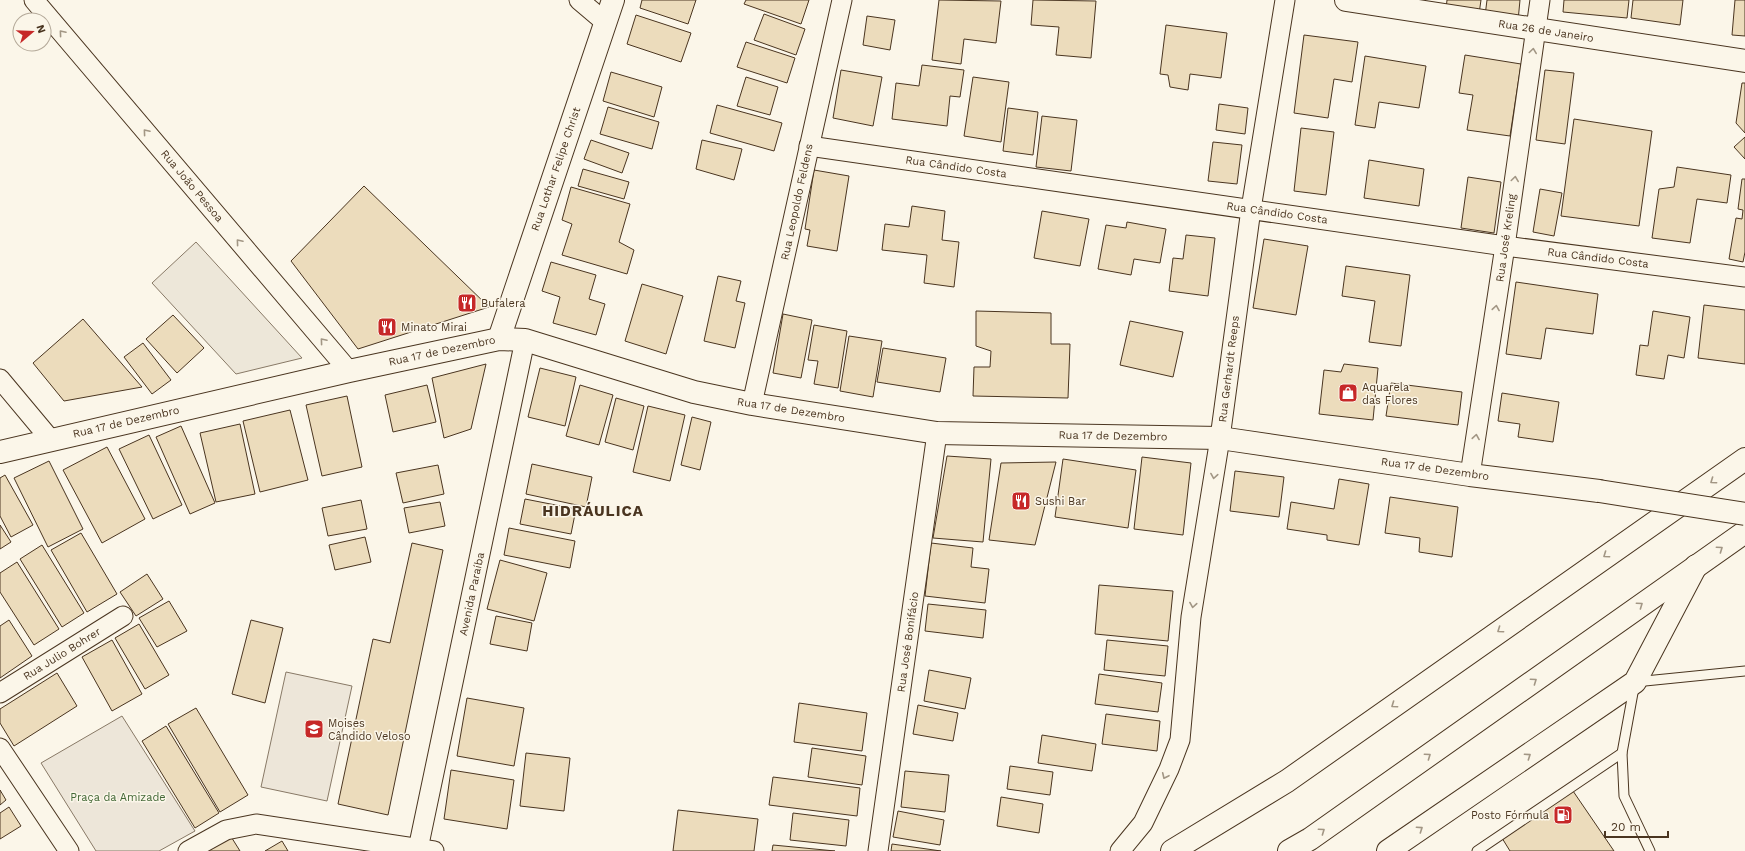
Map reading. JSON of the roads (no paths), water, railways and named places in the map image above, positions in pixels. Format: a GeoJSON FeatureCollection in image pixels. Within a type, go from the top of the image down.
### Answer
{"type":"FeatureCollection","features":[{"type":"Feature","properties":{"kind":"main road","name":"Rua Lothar Felipe Christ"},"geometry":{"type":"LineString","coordinates":[[498,339],[613,0]]}},
{"type":"Feature","properties":{"kind":"main road","name":"Rua 26 de Janeiro"},"geometry":{"type":"LineString","coordinates":[[1346,0],[1745,61]]}},
{"type":"Feature","properties":{"kind":"main road","name":"Rua 17 de Dezembro"},"geometry":{"type":"LineString","coordinates":[[0,452],[349,371],[498,339],[525,340],[694,392],[752,404],[937,433],[1220,438],[1470,475],[1598,491],[1745,514]]}},
{"type":"Feature","properties":{"kind":"main road"},"geometry":{"type":"LineString","coordinates":[[1172,851],[1287,781],[1745,459]]}},
{"type":"Feature","properties":{"kind":"main road"},"geometry":{"type":"LineString","coordinates":[[1289,851],[1310,839],[1745,532]]}},
{"type":"Feature","properties":{"kind":"main road"},"geometry":{"type":"LineString","coordinates":[[1388,851],[1635,682],[1696,566]]}},
{"type":"Feature","properties":{"kind":"street","name":"Rua João Pessoa"},"geometry":{"type":"LineString","coordinates":[[34,0],[349,371]]}},
{"type":"Feature","properties":{"kind":"street"},"geometry":{"type":"LineString","coordinates":[[579,0],[605,22]]}},
{"type":"Feature","properties":{"kind":"street","name":"Rua Leopoldo Feldens"},"geometry":{"type":"LineString","coordinates":[[752,404],[842,0]]}},
{"type":"Feature","properties":{"kind":"street","name":"Rua Gerhardt Reeps"},"geometry":{"type":"LineString","coordinates":[[1120,851],[1143,823],[1180,740],[1191,618],[1220,438],[1251,209],[1285,0]]}},
{"type":"Feature","properties":{"kind":"street","name":"Rua José Kreling"},"geometry":{"type":"LineString","coordinates":[[1470,475],[1505,246],[1540,0]]}},
{"type":"Feature","properties":{"kind":"street","name":"Rua Cândido Costa"},"geometry":{"type":"LineString","coordinates":[[809,146],[1505,246],[1745,277]]}},
{"type":"Feature","properties":{"kind":"street","name":"Avenida Paraíba"},"geometry":{"type":"LineString","coordinates":[[426,850],[525,340]]}},
{"type":"Feature","properties":{"kind":"street"},"geometry":{"type":"LineString","coordinates":[[0,379],[51,440]]}},
{"type":"Feature","properties":{"kind":"street","name":"Rua José Bonifácio"},"geometry":{"type":"LineString","coordinates":[[878,851],[937,433]]}},
{"type":"Feature","properties":{"kind":"street","name":"Rua Julio Bohrer"},"geometry":{"type":"LineString","coordinates":[[0,693],[123,616]]}},
{"type":"Feature","properties":{"kind":"street"},"geometry":{"type":"LineString","coordinates":[[0,748],[69,851]]}},
{"type":"Feature","properties":{"kind":"street"},"geometry":{"type":"LineString","coordinates":[[188,851],[226,830],[256,824],[426,850]]}},
{"type":"Feature","properties":{"kind":"lane"},"geometry":{"type":"LineString","coordinates":[[1650,851],[1624,796],[1622,753],[1635,682],[1745,671]]}},
{"type":"Feature","properties":{"kind":"lane"},"geometry":{"type":"LineString","coordinates":[[1477,851],[1622,753]]}},
{"type":"Feature","properties":{"kind":"place","name":"Bufalera"},"geometry":{"type":"Point","coordinates":[467,303]}},
{"type":"Feature","properties":{"kind":"place","name":"Minato Mirai"},"geometry":{"type":"Point","coordinates":[387,327]}},
{"type":"Feature","properties":{"kind":"place","name":"Aquarela das Flores"},"geometry":{"type":"Point","coordinates":[1348,393]}},
{"type":"Feature","properties":{"kind":"place","name":"Sushi Bar"},"geometry":{"type":"Point","coordinates":[1021,501]}},
{"type":"Feature","properties":{"kind":"place","name":"Moises Cândido Veloso"},"geometry":{"type":"Point","coordinates":[314,729]}},
{"type":"Feature","properties":{"kind":"place","name":"Posto Fórmula"},"geometry":{"type":"Point","coordinates":[1563,815]}},
{"type":"Feature","properties":{"kind":"district","name":"HIDRÁULICA"},"geometry":{"type":"Point","coordinates":[593,511]}},
{"type":"Feature","properties":{"kind":"park label","name":"Praça da Amizade"},"geometry":{"type":"Point","coordinates":[118,797]}}]}
